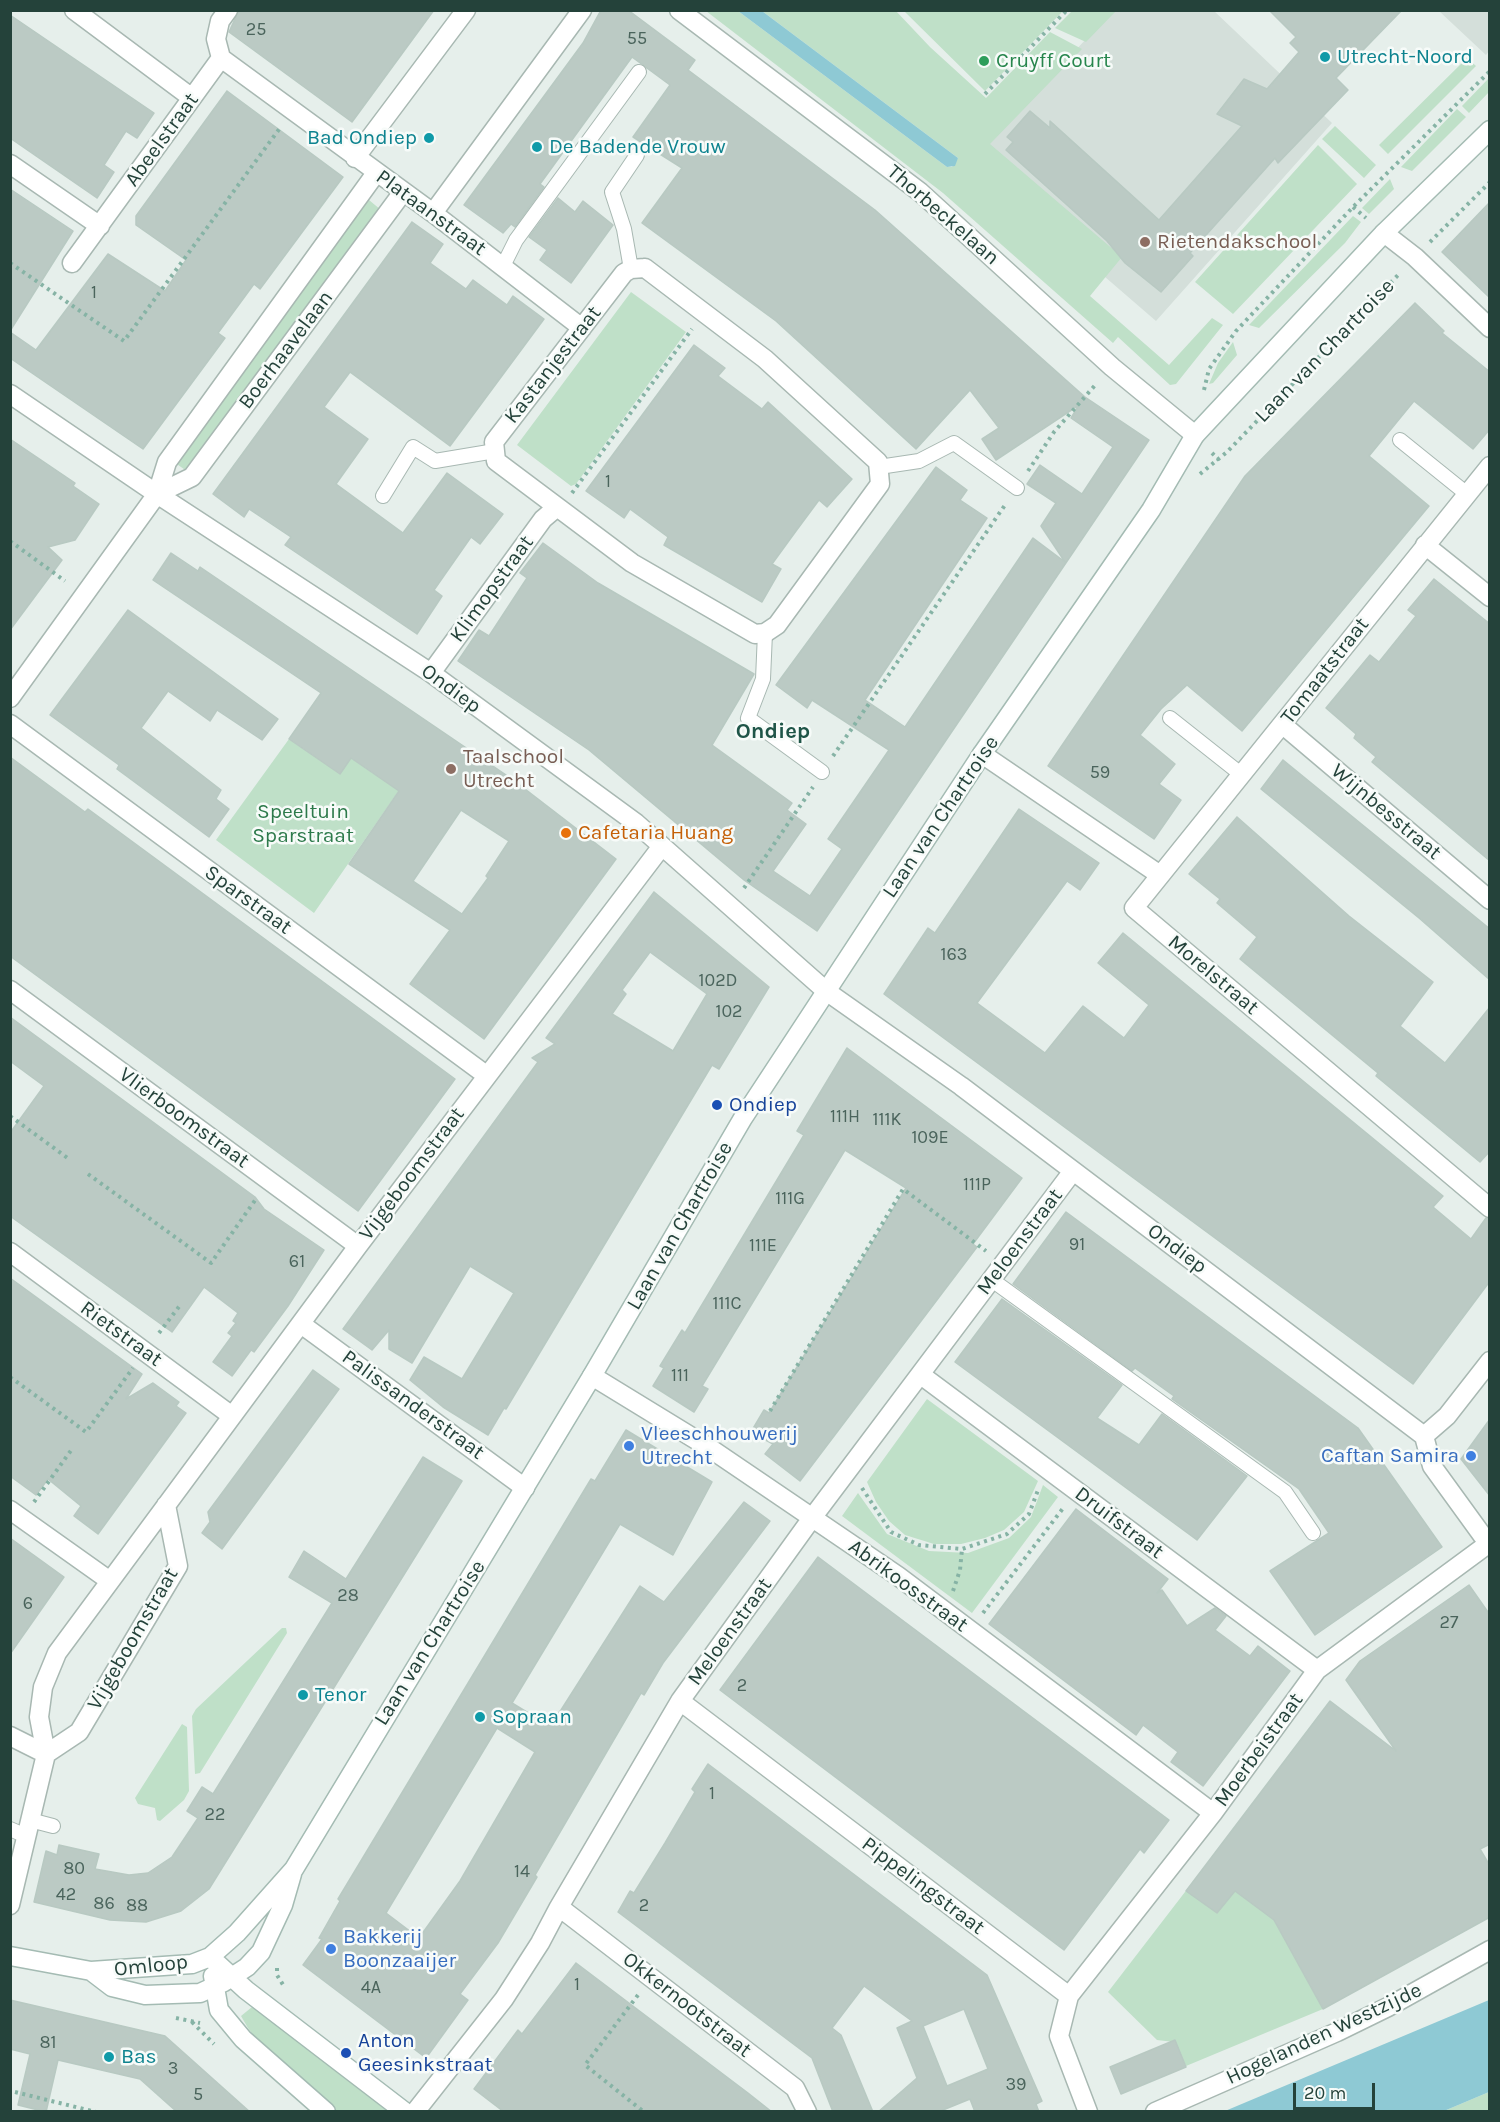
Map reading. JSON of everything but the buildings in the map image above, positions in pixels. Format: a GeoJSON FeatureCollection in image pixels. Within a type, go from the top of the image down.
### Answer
{"type":"FeatureCollection","features":[{"type":"Feature","properties":{"kind":"street"},"geometry":{"type":"LineString","coordinates":[[74,10],[192,98]]}},
{"type":"Feature","properties":{"kind":"street"},"geometry":{"type":"LineString","coordinates":[[221,58],[216,39],[220,21],[228,10]]}},
{"type":"Feature","properties":{"kind":"street"},"geometry":{"type":"LineString","coordinates":[[355,158],[466,10]]}},
{"type":"Feature","properties":{"kind":"street"},"geometry":{"type":"LineString","coordinates":[[433,213],[582,10]]}},
{"type":"Feature","properties":{"kind":"street","name":"Thorbeckelaan"},"geometry":{"type":"LineString","coordinates":[[679,10],[920,192],[1112,367],[1195,435]]}},
{"type":"Feature","properties":{"kind":"street","name":"Abeelstraat"},"geometry":{"type":"LineString","coordinates":[[72,263],[221,58]]}},
{"type":"Feature","properties":{"kind":"street","name":"Plataanstraat"},"geometry":{"type":"LineString","coordinates":[[221,58],[433,213],[582,328]]}},
{"type":"Feature","properties":{"kind":"street","name":"Laan van Chartroise"},"geometry":{"type":"LineString","coordinates":[[210,1957],[237,1933],[294,1869],[592,1376],[743,1118],[982,754],[1151,510],[1195,435],[1384,232],[1490,129]]}},
{"type":"Feature","properties":{"kind":"street"},"geometry":{"type":"LineString","coordinates":[[10,164],[100,226]]}},
{"type":"Feature","properties":{"kind":"street","name":"Boerhaavelaan"},"geometry":{"type":"LineString","coordinates":[[10,698],[157,494],[167,462],[376,173]]}},
{"type":"Feature","properties":{"kind":"street","name":"Boerhaavelaan"},"geometry":{"type":"LineString","coordinates":[[157,494],[192,477],[403,192]]}},
{"type":"Feature","properties":{"kind":"street"},"geometry":{"type":"LineString","coordinates":[[1384,232],[1415,257],[1490,328]]}},
{"type":"Feature","properties":{"kind":"street"},"geometry":{"type":"LineString","coordinates":[[495,451],[496,461],[632,563],[755,634],[765,633],[777,625],[880,484],[878,462],[765,359],[705,312],[645,268],[631,269]]}},
{"type":"Feature","properties":{"kind":"street","name":"Kastanjestraat"},"geometry":{"type":"LineString","coordinates":[[495,451],[494,442],[624,273],[631,269]]}},
{"type":"Feature","properties":{"kind":"street","name":"Ondiep"},"geometry":{"type":"LineString","coordinates":[[10,394],[157,494],[431,673],[636,823],[826,991],[962,1086],[1424,1436]]}},
{"type":"Feature","properties":{"kind":"street","name":"Tomaatstraat"},"geometry":{"type":"LineString","coordinates":[[1160,875],[1490,466]]}},
{"type":"Feature","properties":{"kind":"street","name":"Klimopstraat"},"geometry":{"type":"LineString","coordinates":[[431,673],[543,519],[556,508]]}},
{"type":"Feature","properties":{"kind":"street"},"geometry":{"type":"LineString","coordinates":[[1425,545],[1490,597]]}},
{"type":"Feature","properties":{"kind":"street","name":"Sparstraat"},"geometry":{"type":"LineString","coordinates":[[10,724],[486,1075]]}},
{"type":"Feature","properties":{"kind":"street","name":"Wijnbesstraat"},"geometry":{"type":"LineString","coordinates":[[1283,725],[1490,900]]}},
{"type":"Feature","properties":{"kind":"street"},"geometry":{"type":"LineString","coordinates":[[982,754],[1160,875]]}},
{"type":"Feature","properties":{"kind":"street","name":"Vijgeboomstraat"},"geometry":{"type":"LineString","coordinates":[[10,1905],[22,1829],[46,1754],[39,1717],[43,1688],[57,1653],[486,1075],[662,846]]}},
{"type":"Feature","properties":{"kind":"street","name":"Morelstraat"},"geometry":{"type":"LineString","coordinates":[[1160,875],[1134,908],[1490,1208]]}},
{"type":"Feature","properties":{"kind":"street","name":"Vlierboomstraat"},"geometry":{"type":"LineString","coordinates":[[10,990],[358,1246]]}},
{"type":"Feature","properties":{"kind":"street","name":"Meloenstraat"},"geometry":{"type":"LineString","coordinates":[[414,2112],[504,1999],[540,1943],[680,1701],[812,1518],[851,1470],[1073,1171]]}},
{"type":"Feature","properties":{"kind":"street","name":"Rietstraat"},"geometry":{"type":"LineString","coordinates":[[10,1252],[232,1416]]}},
{"type":"Feature","properties":{"kind":"street","name":"Palissanderstraat"},"geometry":{"type":"LineString","coordinates":[[301,1324],[525,1488]]}},
{"type":"Feature","properties":{"kind":"street"},"geometry":{"type":"LineString","coordinates":[[1489,1545],[1431,1466],[1424,1436],[1447,1416],[1490,1361]]}},
{"type":"Feature","properties":{"kind":"street","name":"Druifstraat"},"geometry":{"type":"LineString","coordinates":[[921,1375],[1317,1670]]}},
{"type":"Feature","properties":{"kind":"street","name":"Abrikoosstraat"},"geometry":{"type":"LineString","coordinates":[[592,1376],[708,1448],[898,1576],[1213,1813]]}},
{"type":"Feature","properties":{"kind":"street","name":"Vijgeboomstraat"},"geometry":{"type":"LineString","coordinates":[[46,1754],[79,1732],[178,1566],[166,1505]]}},
{"type":"Feature","properties":{"kind":"street"},"geometry":{"type":"LineString","coordinates":[[16,1514],[110,1581]]}},
{"type":"Feature","properties":{"kind":"street","name":"Moerbeistraat"},"geometry":{"type":"LineString","coordinates":[[1069,1996],[1213,1813],[1317,1670],[1489,1545]]}},
{"type":"Feature","properties":{"kind":"street","name":"Pippelingstraat"},"geometry":{"type":"LineString","coordinates":[[680,1701],[1069,1996]]}},
{"type":"Feature","properties":{"kind":"street"},"geometry":{"type":"LineString","coordinates":[[10,1736],[46,1754]]}},
{"type":"Feature","properties":{"kind":"street","name":"Laan van Chartroise"},"geometry":{"type":"LineString","coordinates":[[224,1982],[247,1967],[261,1952],[283,1905],[294,1869]]}},
{"type":"Feature","properties":{"kind":"street","name":"Okkernootstraat"},"geometry":{"type":"LineString","coordinates":[[559,1907],[795,2088],[807,2112]]}},
{"type":"Feature","properties":{"kind":"street","name":"Hogelanden Westzijde"},"geometry":{"type":"LineString","coordinates":[[1155,2112],[1347,2027],[1490,1950]]}},
{"type":"Feature","properties":{"kind":"street","name":"Omloop"},"geometry":{"type":"LineString","coordinates":[[10,1956],[91,1971],[164,1968],[192,1964],[210,1957]]}},
{"type":"Feature","properties":{"kind":"street"},"geometry":{"type":"LineString","coordinates":[[210,1957],[224,1982],[405,2112]]}},
{"type":"Feature","properties":{"kind":"street","name":"Omloop"},"geometry":{"type":"LineString","coordinates":[[91,1971],[112,1987],[145,1995],[192,1994],[224,1982]]}},
{"type":"Feature","properties":{"kind":"street"},"geometry":{"type":"LineString","coordinates":[[224,1982],[219,2010],[243,2039],[326,2112]]}},
{"type":"Feature","properties":{"kind":"street"},"geometry":{"type":"LineString","coordinates":[[1069,1996],[1059,2036],[1088,2112]]}},
{"type":"Feature","properties":{"kind":"lane"},"geometry":{"type":"LineString","coordinates":[[503,266],[516,240],[639,72]]}},
{"type":"Feature","properties":{"kind":"lane"},"geometry":{"type":"LineString","coordinates":[[631,269],[624,229],[612,192],[637,155]]}},
{"type":"Feature","properties":{"kind":"lane"},"geometry":{"type":"LineString","coordinates":[[1400,440],[1467,494]]}},
{"type":"Feature","properties":{"kind":"lane"},"geometry":{"type":"LineString","coordinates":[[879,466],[919,461],[954,443],[1017,488]]}},
{"type":"Feature","properties":{"kind":"lane"},"geometry":{"type":"LineString","coordinates":[[383,496],[413,447],[435,461],[495,451]]}},
{"type":"Feature","properties":{"kind":"lane"},"geometry":{"type":"LineString","coordinates":[[765,633],[763,679],[748,718],[822,772]]}},
{"type":"Feature","properties":{"kind":"lane"},"geometry":{"type":"LineString","coordinates":[[1170,718],[1242,775]]}},
{"type":"Feature","properties":{"kind":"lane"},"geometry":{"type":"LineString","coordinates":[[992,1280],[1285,1492],[1313,1533]]}},
{"type":"Feature","properties":{"kind":"lane"},"geometry":{"type":"LineString","coordinates":[[22,1829],[53,1826]]}},
{"type":"Feature","properties":{"kind":"path"},"geometry":{"type":"LineString","coordinates":[[985,94],[1067,10]]}},
{"type":"Feature","properties":{"kind":"path"},"geometry":{"type":"LineString","coordinates":[[1195,435],[1209,369],[1236,331],[1353,207],[1490,71]]}},
{"type":"Feature","properties":{"kind":"path"},"geometry":{"type":"LineString","coordinates":[[10,263],[124,341],[292,111]]}},
{"type":"Feature","properties":{"kind":"path","name":"Laan van Chartroise"},"geometry":{"type":"LineString","coordinates":[[1199,474],[1227,453],[1490,182]]}},
{"type":"Feature","properties":{"kind":"path"},"geometry":{"type":"LineString","coordinates":[[556,508],[571,494],[705,312]]}},
{"type":"Feature","properties":{"kind":"path"},"geometry":{"type":"LineString","coordinates":[[731,906],[1054,432],[1112,367]]}},
{"type":"Feature","properties":{"kind":"path"},"geometry":{"type":"LineString","coordinates":[[10,541],[84,596]]}},
{"type":"Feature","properties":{"kind":"path"},"geometry":{"type":"LineString","coordinates":[[10,1116],[69,1159]]}},
{"type":"Feature","properties":{"kind":"path"},"geometry":{"type":"LineString","coordinates":[[88,1174],[211,1263],[269,1181]]}},
{"type":"Feature","properties":{"kind":"path"},"geometry":{"type":"LineString","coordinates":[[770,1412],[901,1188],[1004,1264]]}},
{"type":"Feature","properties":{"kind":"path"},"geometry":{"type":"LineString","coordinates":[[10,1377],[86,1432],[182,1304]]}},
{"type":"Feature","properties":{"kind":"path"},"geometry":{"type":"LineString","coordinates":[[16,1514],[72,1449]]}},
{"type":"Feature","properties":{"kind":"path"},"geometry":{"type":"LineString","coordinates":[[851,1470],[870,1504],[891,1532],[919,1545],[962,1549],[1007,1534],[1029,1514],[1046,1469]]}},
{"type":"Feature","properties":{"kind":"path"},"geometry":{"type":"LineString","coordinates":[[969,1630],[1077,1491]]}},
{"type":"Feature","properties":{"kind":"path"},"geometry":{"type":"LineString","coordinates":[[957,1578],[962,1549]]}},
{"type":"Feature","properties":{"kind":"path"},"geometry":{"type":"LineString","coordinates":[[644,2112],[585,2065],[651,1978]]}},
{"type":"Feature","properties":{"kind":"path"},"geometry":{"type":"LineString","coordinates":[[15,2092],[96,2112]]}},
{"type":"Feature","properties":{"kind":"shaded area","name":"Rietendakschool"},"geometry":{"type":"Polygon","coordinates":[[[1112,11],[1214,11],[1332,123],[1156,321],[972,162],[1112,11]]]}},
{"type":"Feature","properties":{"kind":"shaded area"},"geometry":{"type":"Polygon","coordinates":[[[1439,11],[1489,11],[1489,51],[1486,55],[1439,11]]]}},
{"type":"Feature","properties":{"kind":"green space"},"geometry":{"type":"Polygon","coordinates":[[[706,11],[738,11],[947,167],[952,167],[958,158],[762,11],[896,11],[930,47],[986,98],[1050,32],[1082,49],[990,144],[1122,257],[1090,296],[1169,365],[1212,318],[1223,325],[1176,384],[1170,385],[1118,337],[1113,343],[943,193],[706,11]]]}},
{"type":"Feature","properties":{"kind":"green space","name":"Cruyff Court"},"geometry":{"type":"Polygon","coordinates":[[[904,11],[1063,11],[985,91],[904,11]]]}},
{"type":"Feature","properties":{"kind":"green space"},"geometry":{"type":"Polygon","coordinates":[[[1072,11],[1116,11],[1086,42],[1055,28],[1072,11]]]}},
{"type":"Feature","properties":{"kind":"green space"},"geometry":{"type":"Polygon","coordinates":[[[1467,58],[1476,66],[1388,154],[1379,145],[1467,58]]]}},
{"type":"Feature","properties":{"kind":"green space"},"geometry":{"type":"Polygon","coordinates":[[[1489,78],[1489,92],[1469,113],[1462,106],[1489,78]]]}},
{"type":"Feature","properties":{"kind":"green space"},"geometry":{"type":"Polygon","coordinates":[[[1457,109],[1466,117],[1412,171],[1401,167],[1457,109]]]}},
{"type":"Feature","properties":{"kind":"green space"},"geometry":{"type":"Polygon","coordinates":[[[1335,126],[1376,165],[1364,178],[1322,139],[1335,126]]]}},
{"type":"Feature","properties":{"kind":"green space"},"geometry":{"type":"Polygon","coordinates":[[[1318,145],[1357,184],[1233,314],[1195,282],[1318,145]]]}},
{"type":"Feature","properties":{"kind":"green space"},"geometry":{"type":"Polygon","coordinates":[[[1390,179],[1394,189],[1369,214],[1362,208],[1390,179]]]}},
{"type":"Feature","properties":{"kind":"green space"},"geometry":{"type":"Polygon","coordinates":[[[369,200],[381,210],[188,472],[174,462],[369,200]]]}},
{"type":"Feature","properties":{"kind":"green space"},"geometry":{"type":"Polygon","coordinates":[[[1353,216],[1361,222],[1345,243],[1259,328],[1249,325],[1353,216]]]}},
{"type":"Feature","properties":{"kind":"green space"},"geometry":{"type":"Polygon","coordinates":[[[631,292],[686,332],[576,484],[571,486],[517,445],[631,292]]]}},
{"type":"Feature","properties":{"kind":"green space"},"geometry":{"type":"Polygon","coordinates":[[[1233,342],[1237,355],[1213,383],[1209,384],[1218,363],[1233,342]]]}},
{"type":"Feature","properties":{"kind":"green space","name":"Speeltuin Sparstraat"},"geometry":{"type":"Polygon","coordinates":[[[289,739],[340,774],[351,758],[374,774],[402,786],[314,913],[216,840],[289,739]]]}},
{"type":"Feature","properties":{"kind":"green space"},"geometry":{"type":"Polygon","coordinates":[[[927,1399],[1038,1481],[1024,1512],[1004,1530],[961,1544],[934,1544],[905,1535],[889,1521],[876,1502],[867,1482],[927,1399]]]}},
{"type":"Feature","properties":{"kind":"green space"},"geometry":{"type":"Polygon","coordinates":[[[1043,1485],[1058,1497],[972,1613],[842,1516],[858,1493],[887,1534],[929,1551],[968,1553],[1009,1538],[1031,1517],[1043,1485]]]}},
{"type":"Feature","properties":{"kind":"green space"},"geometry":{"type":"Polygon","coordinates":[[[282,1628],[286,1628],[287,1633],[200,1773],[195,1774],[192,1716],[196,1709],[282,1628]]]}},
{"type":"Feature","properties":{"kind":"green space"},"geometry":{"type":"Polygon","coordinates":[[[182,1724],[187,1727],[189,1791],[184,1800],[160,1821],[157,1820],[155,1808],[138,1804],[135,1798],[182,1724]]]}},
{"type":"Feature","properties":{"kind":"green space"},"geometry":{"type":"Polygon","coordinates":[[[1205,1866],[1274,1920],[1323,2009],[1186,2066],[1174,2042],[1157,2040],[1108,1992],[1205,1866]]]}},
{"type":"Feature","properties":{"kind":"green space"},"geometry":{"type":"Polygon","coordinates":[[[252,2007],[388,2111],[335,2111],[261,2045],[241,2016],[252,2007]]]}},
{"type":"Feature","properties":{"kind":"green space"},"geometry":{"type":"Polygon","coordinates":[[[1489,2092],[1489,2111],[1444,2111],[1489,2092]]]}},
{"type":"Feature","properties":{"kind":"water"},"geometry":{"type":"Polygon","coordinates":[[[738,11],[762,11],[958,158],[955,166],[947,167],[738,11]]]}},
{"type":"Feature","properties":{"kind":"water"},"geometry":{"type":"Polygon","coordinates":[[[1489,2000],[1489,2092],[1444,2111],[1225,2111],[1489,2000]]]}},
{"type":"Feature","properties":{"kind":"place","name":"Utrecht-Noord"},"geometry":{"type":"Point","coordinates":[1325,57]}},
{"type":"Feature","properties":{"kind":"place","name":"Cruyff Court"},"geometry":{"type":"Point","coordinates":[984,61]}},
{"type":"Feature","properties":{"kind":"place","name":"Bad Ondiep"},"geometry":{"type":"Point","coordinates":[429,138]}},
{"type":"Feature","properties":{"kind":"place","name":"De Badende Vrouw"},"geometry":{"type":"Point","coordinates":[537,147]}},
{"type":"Feature","properties":{"kind":"place","name":"Rietendakschool"},"geometry":{"type":"Point","coordinates":[1145,242]}},
{"type":"Feature","properties":{"kind":"place","name":"Taalschool Utrecht"},"geometry":{"type":"Point","coordinates":[451,769]}},
{"type":"Feature","properties":{"kind":"place","name":"Cafetaria Huang"},"geometry":{"type":"Point","coordinates":[566,833]}},
{"type":"Feature","properties":{"kind":"place","name":"Ondiep"},"geometry":{"type":"Point","coordinates":[717,1105]}},
{"type":"Feature","properties":{"kind":"place","name":"Vleeschhouwerij Utrecht"},"geometry":{"type":"Point","coordinates":[629,1446]}},
{"type":"Feature","properties":{"kind":"place","name":"Caftan Samira"},"geometry":{"type":"Point","coordinates":[1471,1456]}},
{"type":"Feature","properties":{"kind":"place","name":"Tenor"},"geometry":{"type":"Point","coordinates":[303,1695]}},
{"type":"Feature","properties":{"kind":"place","name":"Sopraan"},"geometry":{"type":"Point","coordinates":[480,1717]}},
{"type":"Feature","properties":{"kind":"place","name":"Bakkerij Boonzaaijer"},"geometry":{"type":"Point","coordinates":[331,1949]}},
{"type":"Feature","properties":{"kind":"place","name":"Anton Geesinkstraat"},"geometry":{"type":"Point","coordinates":[346,2053]}},
{"type":"Feature","properties":{"kind":"place","name":"Bas"},"geometry":{"type":"Point","coordinates":[109,2057]}},
{"type":"Feature","properties":{"kind":"district","name":"Ondiep"},"geometry":{"type":"Point","coordinates":[773,732]}}]}
